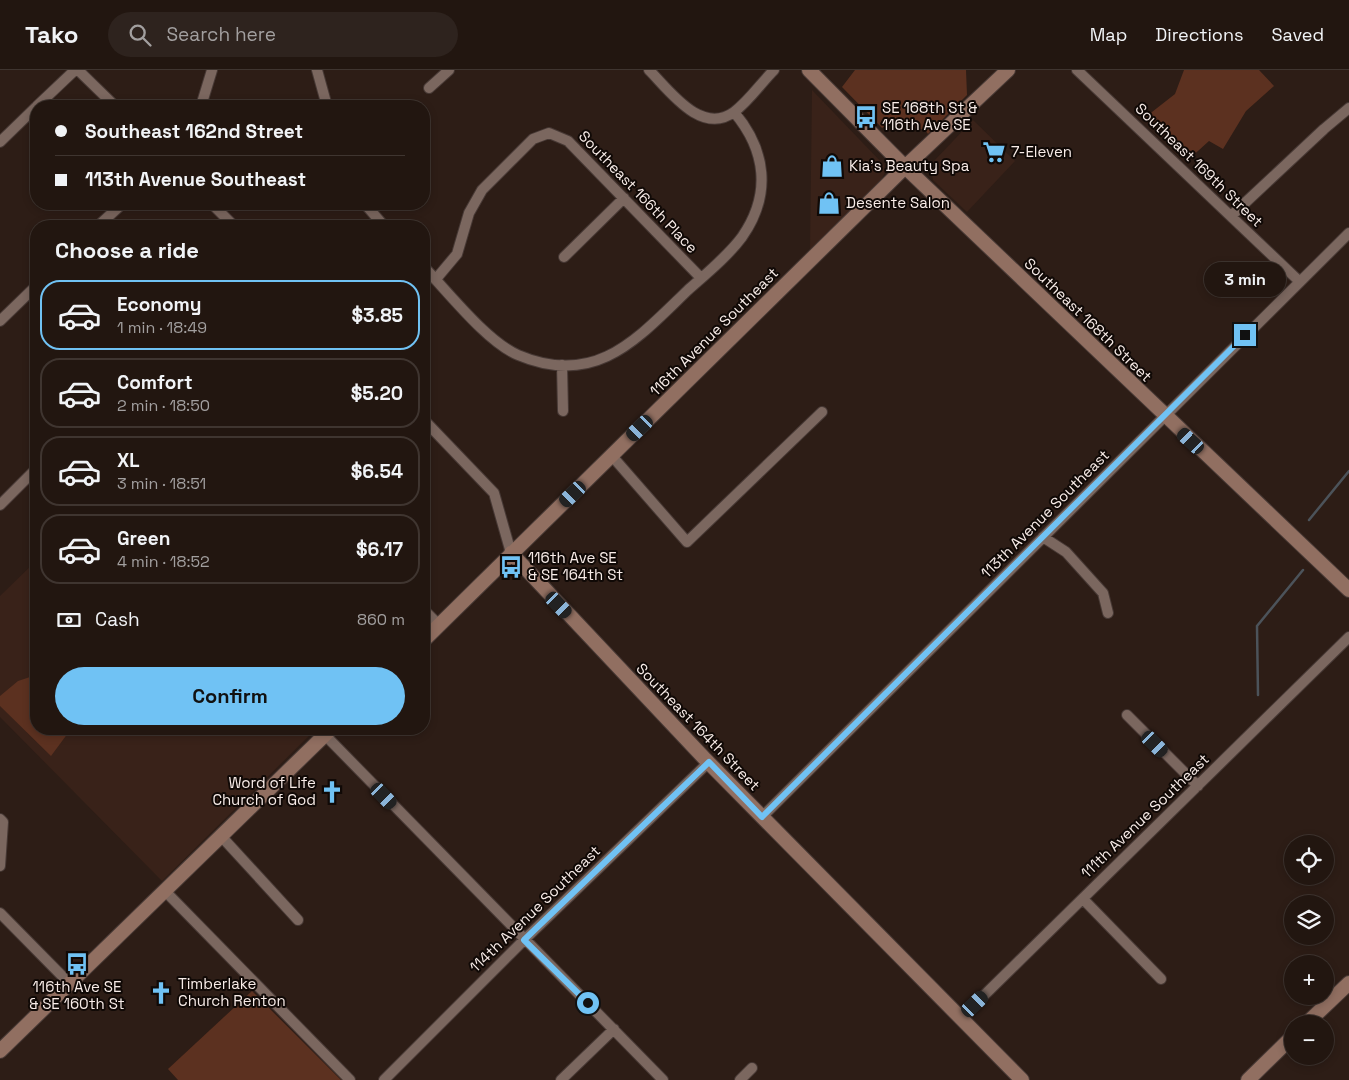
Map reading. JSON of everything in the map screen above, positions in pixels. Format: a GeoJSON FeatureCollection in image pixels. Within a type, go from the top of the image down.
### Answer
{"type":"FeatureCollection","features":[{"type":"Feature","properties":{"kind":"street"},"geometry":{"type":"LineString","coordinates":[[44,100],[76,70],[108,100]]}},
{"type":"Feature","properties":{"kind":"street"},"geometry":{"type":"LineString","coordinates":[[203,100],[212,70]]}},
{"type":"Feature","properties":{"kind":"street"},"geometry":{"type":"LineString","coordinates":[[317,70],[325,100]]}},
{"type":"Feature","properties":{"kind":"street"},"geometry":{"type":"LineString","coordinates":[[429,88],[449,70]]}},
{"type":"Feature","properties":{"kind":"street"},"geometry":{"type":"LineString","coordinates":[[649,70],[691,112],[716,118],[734,112],[774,70]]}},
{"type":"Feature","properties":{"kind":"street","name":"Southeast 168th Street"},"geometry":{"type":"LineString","coordinates":[[809,70],[905,167],[1164,416],[1349,590]]}},
{"type":"Feature","properties":{"kind":"street","name":"116th Avenue Southeast"},"geometry":{"type":"LineString","coordinates":[[430,634],[905,167],[1008,70]]}},
{"type":"Feature","properties":{"kind":"street","name":"Southeast 169th Street"},"geometry":{"type":"LineString","coordinates":[[1078,70],[1299,281]]}},
{"type":"Feature","properties":{"kind":"street"},"geometry":{"type":"LineString","coordinates":[[1231,216],[1349,108]]}},
{"type":"Feature","properties":{"kind":"street"},"geometry":{"type":"LineString","coordinates":[[430,273],[503,346],[516,354],[533,360],[562,365],[590,362],[623,349],[701,278],[742,237],[754,215],[759,198],[762,169],[759,153],[747,128],[734,112]]}},
{"type":"Feature","properties":{"kind":"street"},"geometry":{"type":"LineString","coordinates":[[0,142],[30,114]]}},
{"type":"Feature","properties":{"kind":"street","name":"Southeast 166th Place"},"geometry":{"type":"LineString","coordinates":[[436,279],[456,254],[469,213],[482,190],[533,139],[549,133],[568,141],[701,278]]}},
{"type":"Feature","properties":{"kind":"street"},"geometry":{"type":"LineString","coordinates":[[564,257],[624,198]]}},
{"type":"Feature","properties":{"kind":"street"},"geometry":{"type":"LineString","coordinates":[[105,220],[115,210]]}},
{"type":"Feature","properties":{"kind":"street"},"geometry":{"type":"LineString","coordinates":[[218,210],[228,220]]}},
{"type":"Feature","properties":{"kind":"street"},"geometry":{"type":"LineString","coordinates":[[370,210],[379,220]]}},
{"type":"Feature","properties":{"kind":"street","name":"113th Avenue Southeast"},"geometry":{"type":"LineString","coordinates":[[762,817],[1349,233]]}},
{"type":"Feature","properties":{"kind":"street"},"geometry":{"type":"LineString","coordinates":[[0,321],[30,292]]}},
{"type":"Feature","properties":{"kind":"street"},"geometry":{"type":"LineString","coordinates":[[562,365],[563,411]]}},
{"type":"Feature","properties":{"kind":"street"},"geometry":{"type":"LineString","coordinates":[[612,456],[687,542],[822,412]]}},
{"type":"Feature","properties":{"kind":"street","name":"Southeast 164th Street"},"geometry":{"type":"LineString","coordinates":[[430,426],[494,493],[511,553],[762,817],[962,1017],[1022,1080]]}},
{"type":"Feature","properties":{"kind":"street"},"geometry":{"type":"LineString","coordinates":[[0,505],[30,475]]}},
{"type":"Feature","properties":{"kind":"street"},"geometry":{"type":"LineString","coordinates":[[1043,537],[1066,552],[1103,592],[1108,613]]}},
{"type":"Feature","properties":{"kind":"street"},"geometry":{"type":"LineString","coordinates":[[430,616],[439,626]]}},
{"type":"Feature","properties":{"kind":"street","name":"111th Avenue Southeast"},"geometry":{"type":"LineString","coordinates":[[962,1017],[1349,637]]}},
{"type":"Feature","properties":{"kind":"street"},"geometry":{"type":"LineString","coordinates":[[1127,715],[1198,786]]}},
{"type":"Feature","properties":{"kind":"street"},"geometry":{"type":"LineString","coordinates":[[0,1051],[325,735]]}},
{"type":"Feature","properties":{"kind":"street"},"geometry":{"type":"LineString","coordinates":[[331,735],[524,940],[663,1080]]}},
{"type":"Feature","properties":{"kind":"street","name":"114th Avenue Southeast"},"geometry":{"type":"LineString","coordinates":[[384,1080],[524,940],[709,762]]}},
{"type":"Feature","properties":{"kind":"street"},"geometry":{"type":"LineString","coordinates":[[0,819],[3,822],[0,866]]}},
{"type":"Feature","properties":{"kind":"street"},"geometry":{"type":"LineString","coordinates":[[221,836],[298,920]]}},
{"type":"Feature","properties":{"kind":"street"},"geometry":{"type":"LineString","coordinates":[[165,891],[350,1080]]}},
{"type":"Feature","properties":{"kind":"street"},"geometry":{"type":"LineString","coordinates":[[1083,898],[1161,979]]}},
{"type":"Feature","properties":{"kind":"street"},"geometry":{"type":"LineString","coordinates":[[0,913],[70,984]]}},
{"type":"Feature","properties":{"kind":"street"},"geometry":{"type":"LineString","coordinates":[[1315,1015],[1349,983]]}},
{"type":"Feature","properties":{"kind":"street"},"geometry":{"type":"LineString","coordinates":[[562,1080],[614,1029]]}},
{"type":"Feature","properties":{"kind":"street"},"geometry":{"type":"LineString","coordinates":[[1248,1080],[1284,1045]]}},
{"type":"Feature","properties":{"kind":"street"},"geometry":{"type":"LineString","coordinates":[[740,1080],[752,1068]]}},
{"type":"Feature","properties":{"kind":"shaded area"},"geometry":{"type":"Polygon","coordinates":[[[855,70],[966,70],[967,95],[928,134],[925,130],[889,124],[882,128],[842,87],[855,70]]]}},
{"type":"Feature","properties":{"kind":"shaded area"},"geometry":{"type":"Polygon","coordinates":[[[1184,70],[1259,70],[1274,86],[1246,111],[1223,149],[1209,141],[1188,160],[1143,119],[1175,94],[1184,70]]]}},
{"type":"Feature","properties":{"kind":"shaded area"},"geometry":{"type":"Polygon","coordinates":[[[812,90],[884,165],[885,172],[882,179],[810,250],[812,90]]]}},
{"type":"Feature","properties":{"kind":"shaded area"},"geometry":{"type":"Polygon","coordinates":[[[973,120],[1015,161],[967,212],[933,180],[932,175],[934,161],[973,120]]]}},
{"type":"Feature","properties":{"kind":"shaded area"},"geometry":{"type":"Polygon","coordinates":[[[30,567],[30,735],[310,735],[162,881],[0,717],[0,596],[30,567]]]}},
{"type":"Feature","properties":{"kind":"shaded area"},"geometry":{"type":"Polygon","coordinates":[[[30,677],[30,735],[67,735],[51,756],[0,706],[0,696],[18,681],[30,677]]]}},
{"type":"Feature","properties":{"kind":"shaded area"},"geometry":{"type":"Polygon","coordinates":[[[252,991],[341,1080],[178,1080],[168,1069],[252,991]]]}},
{"type":"Feature","properties":{"kind":"waterway"},"geometry":{"type":"LineString","coordinates":[[1309,520],[1349,471]]}},
{"type":"Feature","properties":{"kind":"waterway"},"geometry":{"type":"LineString","coordinates":[[1258,695],[1257,626],[1303,570]]}},
{"type":"Feature","properties":{"kind":"place","name":"SE 168th St & 116th Ave SE"},"geometry":{"type":"Point","coordinates":[866,117]}},
{"type":"Feature","properties":{"kind":"place","name":"7-Eleven"},"geometry":{"type":"Point","coordinates":[994,152]}},
{"type":"Feature","properties":{"kind":"place","name":"Kia's Beauty Spa"},"geometry":{"type":"Point","coordinates":[832,166]}},
{"type":"Feature","properties":{"kind":"place","name":"Desente Salon"},"geometry":{"type":"Point","coordinates":[829,203]}},
{"type":"Feature","properties":{"kind":"place","name":"116th Ave SE & SE 164th St"},"geometry":{"type":"Point","coordinates":[511,567]}},
{"type":"Feature","properties":{"kind":"place","name":"Word of Life Church of God"},"geometry":{"type":"Point","coordinates":[332,792]}},
{"type":"Feature","properties":{"kind":"place","name":"116th Ave SE & SE 160th St"},"geometry":{"type":"Point","coordinates":[77,964]}},
{"type":"Feature","properties":{"kind":"place","name":"Timberlake Church Renton"},"geometry":{"type":"Point","coordinates":[161,993]}},
{"type":"Feature","properties":{"kind":"route"},"geometry":{"type":"LineString","coordinates":[[588,1003],[524,940],[709,762],[762,817],[1245,335]]}}]}
